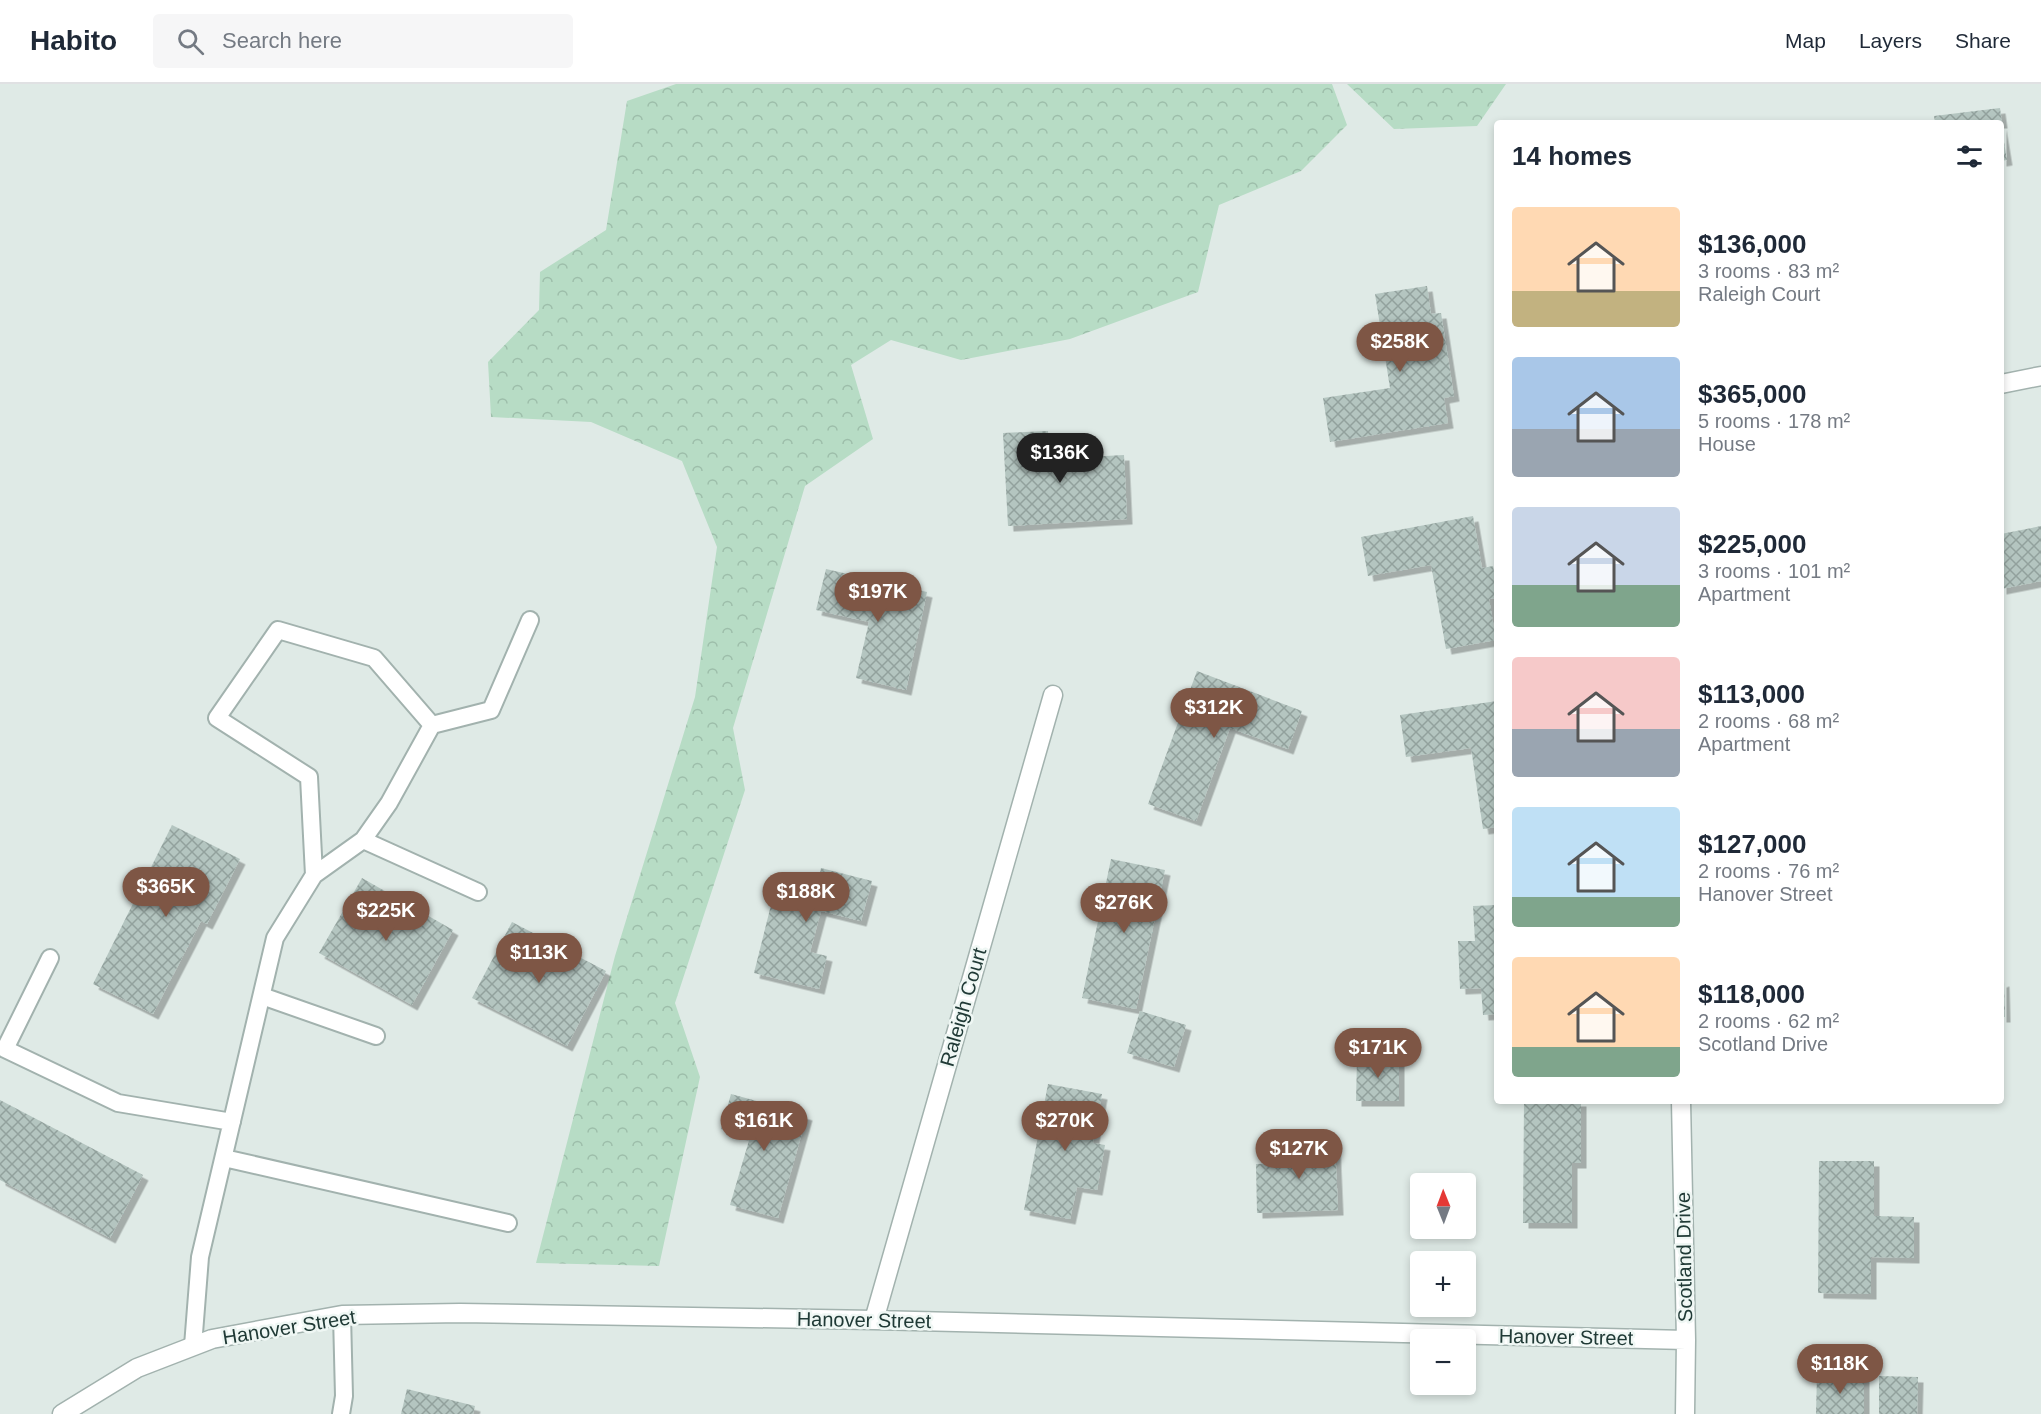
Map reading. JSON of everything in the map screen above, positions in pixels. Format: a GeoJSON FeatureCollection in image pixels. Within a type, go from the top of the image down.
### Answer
{"type":"FeatureCollection","features":[{"type":"Feature","properties":{"kind":"street"},"geometry":{"type":"LineString","coordinates":[[2004,383],[2041,376]]}},
{"type":"Feature","properties":{"kind":"street","name":"Raleigh Court"},"geometry":{"type":"LineString","coordinates":[[874,1320],[1053,695]]}},
{"type":"Feature","properties":{"kind":"street","name":"Scotland Drive"},"geometry":{"type":"LineString","coordinates":[[1681,1104],[1686,1340],[1685,1414]]}},
{"type":"Feature","properties":{"kind":"street","name":"Hanover Street"},"geometry":{"type":"LineString","coordinates":[[62,1414],[137,1368],[212,1338],[342,1315],[460,1312],[1686,1340]]}},
{"type":"Feature","properties":{"kind":"lane"},"geometry":{"type":"LineString","coordinates":[[193,1346],[200,1257],[275,938],[314,875],[363,840],[389,803],[432,725],[491,710],[530,620]]}},
{"type":"Feature","properties":{"kind":"lane"},"geometry":{"type":"LineString","coordinates":[[314,875],[309,777],[217,717],[278,630],[374,658],[432,725]]}},
{"type":"Feature","properties":{"kind":"lane"},"geometry":{"type":"LineString","coordinates":[[363,840],[478,892]]}},
{"type":"Feature","properties":{"kind":"lane"},"geometry":{"type":"LineString","coordinates":[[50,958],[5,1049],[118,1103],[232,1122]]}},
{"type":"Feature","properties":{"kind":"lane"},"geometry":{"type":"LineString","coordinates":[[262,996],[375,1036]]}},
{"type":"Feature","properties":{"kind":"lane"},"geometry":{"type":"LineString","coordinates":[[224,1158],[508,1223]]}},
{"type":"Feature","properties":{"kind":"lane"},"geometry":{"type":"LineString","coordinates":[[340,1414],[344,1396],[342,1315]]}},
{"type":"Feature","properties":{"kind":"green space"},"geometry":{"type":"Polygon","coordinates":[[[676,84],[1332,84],[1347,125],[1301,171],[1219,205],[1198,292],[1070,339],[961,360],[891,340],[851,365],[873,439],[805,486],[733,728],[745,790],[675,1003],[700,1077],[659,1266],[536,1263],[615,956],[695,697],[717,547],[682,461],[591,422],[491,417],[488,362],[539,310],[540,272],[606,230],[627,101],[676,84]]]}},
{"type":"Feature","properties":{"kind":"green space"},"geometry":{"type":"Polygon","coordinates":[[[1347,84],[1506,84],[1477,126],[1394,129],[1347,84]]]}},
{"type":"Feature","properties":{"kind":"building"},"geometry":{"type":"Polygon","coordinates":[[[2000,108],[2002,120],[1935,120],[1934,116],[2000,108]]]}},
{"type":"Feature","properties":{"kind":"building"},"geometry":{"type":"Polygon","coordinates":[[[2004,142],[2007,160],[2004,160],[2004,142]]]}},
{"type":"Feature","properties":{"kind":"building"},"geometry":{"type":"Polygon","coordinates":[[[1427,286],[1431,314],[1441,313],[1454,396],[1444,398],[1448,423],[1330,442],[1323,398],[1390,388],[1375,294],[1427,286]]]}},
{"type":"Feature","properties":{"kind":"building"},"geometry":{"type":"Polygon","coordinates":[[[1048,431],[1050,459],[1124,455],[1127,519],[1008,526],[1003,433],[1048,431]]]}},
{"type":"Feature","properties":{"kind":"building"},"geometry":{"type":"Polygon","coordinates":[[[1473,516],[1482,568],[1493,566],[1494,572],[1494,598],[1489,599],[1494,640],[1446,649],[1431,565],[1368,576],[1361,537],[1473,516]]]}},
{"type":"Feature","properties":{"kind":"building"},"geometry":{"type":"Polygon","coordinates":[[[2041,526],[2041,581],[2004,588],[2004,533],[2041,526]]]}},
{"type":"Feature","properties":{"kind":"building"},"geometry":{"type":"Polygon","coordinates":[[[826,569],[927,592],[906,690],[856,678],[869,622],[816,610],[826,569]]]}},
{"type":"Feature","properties":{"kind":"building"},"geometry":{"type":"Polygon","coordinates":[[[1197,671],[1302,711],[1288,749],[1230,728],[1196,821],[1148,804],[1197,671]]]}},
{"type":"Feature","properties":{"kind":"building"},"geometry":{"type":"Polygon","coordinates":[[[1494,701],[1494,827],[1483,829],[1471,748],[1406,757],[1400,715],[1494,701]]]}},
{"type":"Feature","properties":{"kind":"building"},"geometry":{"type":"Polygon","coordinates":[[[172,825],[240,859],[207,924],[201,921],[153,1014],[93,984],[172,825]]]}},
{"type":"Feature","properties":{"kind":"building"},"geometry":{"type":"Polygon","coordinates":[[[1111,859],[1165,870],[1136,1009],[1082,998],[1111,859]]]}},
{"type":"Feature","properties":{"kind":"building"},"geometry":{"type":"Polygon","coordinates":[[[821,868],[872,881],[861,921],[821,911],[810,952],[827,956],[819,989],[754,973],[779,873],[818,882],[821,868]]]}},
{"type":"Feature","properties":{"kind":"building"},"geometry":{"type":"Polygon","coordinates":[[[362,878],[453,930],[412,1005],[319,953],[362,878]]]}},
{"type":"Feature","properties":{"kind":"building"},"geometry":{"type":"Polygon","coordinates":[[[1494,905],[1494,1014],[1483,1015],[1481,988],[1460,989],[1458,941],[1475,941],[1473,906],[1494,905]]]}},
{"type":"Feature","properties":{"kind":"building"},"geometry":{"type":"Polygon","coordinates":[[[512,922],[606,971],[567,1046],[472,998],[512,922]]]}},
{"type":"Feature","properties":{"kind":"building"},"geometry":{"type":"Polygon","coordinates":[[[1140,1011],[1186,1025],[1174,1067],[1127,1053],[1140,1011]]]}},
{"type":"Feature","properties":{"kind":"building"},"geometry":{"type":"Polygon","coordinates":[[[1399,1057],[1399,1101],[1356,1101],[1357,1058],[1399,1057]]]}},
{"type":"Feature","properties":{"kind":"building"},"geometry":{"type":"Polygon","coordinates":[[[1048,1084],[1102,1094],[1093,1143],[1105,1145],[1097,1190],[1077,1187],[1070,1219],[1024,1210],[1048,1084]]]}},
{"type":"Feature","properties":{"kind":"building"},"geometry":{"type":"Polygon","coordinates":[[[731,1094],[807,1115],[778,1218],[730,1205],[750,1137],[721,1129],[731,1094]]]}},
{"type":"Feature","properties":{"kind":"building"},"geometry":{"type":"Polygon","coordinates":[[[0,1100],[143,1175],[110,1238],[0,1180],[0,1100]]]}},
{"type":"Feature","properties":{"kind":"building"},"geometry":{"type":"Polygon","coordinates":[[[1524,1104],[1581,1104],[1581,1163],[1572,1163],[1572,1223],[1523,1223],[1524,1104]]]}},
{"type":"Feature","properties":{"kind":"building"},"geometry":{"type":"Polygon","coordinates":[[[1335,1142],[1338,1210],[1257,1213],[1256,1164],[1287,1163],[1286,1144],[1335,1142]]]}},
{"type":"Feature","properties":{"kind":"building"},"geometry":{"type":"Polygon","coordinates":[[[1819,1161],[1874,1161],[1874,1216],[1914,1217],[1914,1258],[1871,1257],[1871,1294],[1818,1293],[1819,1161]]]}},
{"type":"Feature","properties":{"kind":"building"},"geometry":{"type":"Polygon","coordinates":[[[1817,1375],[1864,1375],[1864,1414],[1816,1414],[1817,1375]]]}},
{"type":"Feature","properties":{"kind":"building"},"geometry":{"type":"Polygon","coordinates":[[[1879,1376],[1918,1377],[1917,1414],[1879,1414],[1879,1376]]]}},
{"type":"Feature","properties":{"kind":"building"},"geometry":{"type":"Polygon","coordinates":[[[407,1389],[475,1406],[473,1414],[401,1414],[407,1389]]]}}]}
